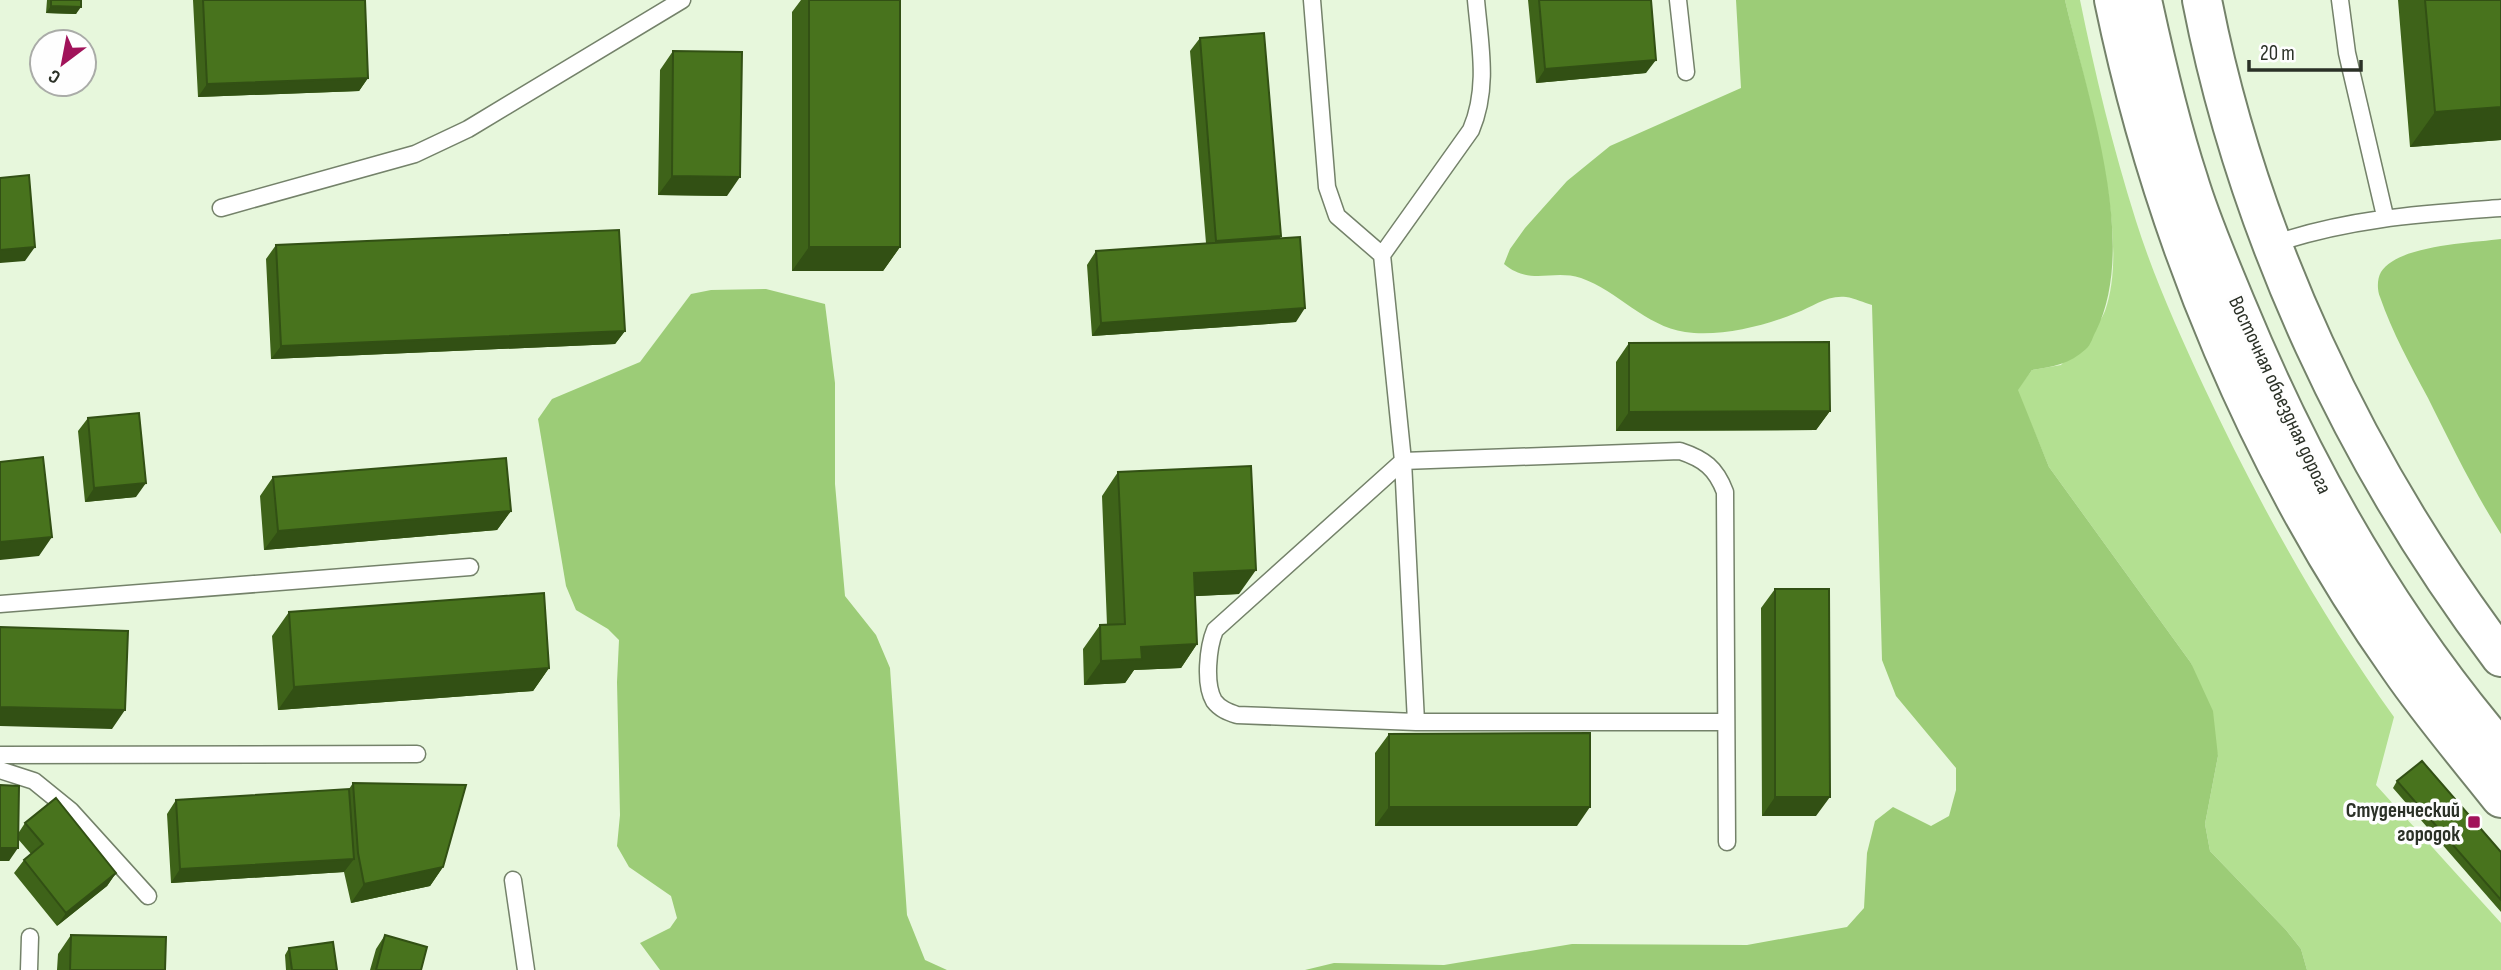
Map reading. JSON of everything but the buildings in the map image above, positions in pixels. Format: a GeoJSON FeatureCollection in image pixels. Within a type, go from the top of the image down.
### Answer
{"type":"FeatureCollection","features":[{"type":"Feature","properties":{"kind":"main road"},"geometry":{"type":"LineString","coordinates":[[2114,0],[2149,144],[2199,289],[2267,442],[2307,517],[2400,668],[2501,798]]}},
{"type":"Feature","properties":{"kind":"main road"},"geometry":{"type":"LineString","coordinates":[[2140,0],[2149,144]]}},
{"type":"Feature","properties":{"kind":"main road","name":"Восточная объездная дорога"},"geometry":{"type":"LineString","coordinates":[[2140,0],[2188,180],[2220,265],[2281,408],[2369,569],[2425,653],[2501,751]]}},
{"type":"Feature","properties":{"kind":"main road"},"geometry":{"type":"LineString","coordinates":[[2202,0],[2239,147],[2272,244],[2341,397],[2383,477],[2437,565],[2501,657]]}},
{"type":"Feature","properties":{"kind":"lane"},"geometry":{"type":"LineString","coordinates":[[221,208],[415,154],[468,129],[682,0]]}},
{"type":"Feature","properties":{"kind":"lane"},"geometry":{"type":"LineString","coordinates":[[1312,0],[1327,187],[1337,216],[1382,255]]}},
{"type":"Feature","properties":{"kind":"lane"},"geometry":{"type":"LineString","coordinates":[[1416,722],[1403,461],[1382,255],[1471,130],[1479,111],[1483,84],[1476,0]]}},
{"type":"Feature","properties":{"kind":"lane"},"geometry":{"type":"LineString","coordinates":[[1678,0],[1686,72]]}},
{"type":"Feature","properties":{"kind":"lane"},"geometry":{"type":"LineString","coordinates":[[2340,0],[2347,53],[2385,216]]}},
{"type":"Feature","properties":{"kind":"lane"},"geometry":{"type":"LineString","coordinates":[[2272,244],[2311,232],[2385,216],[2501,208]]}},
{"type":"Feature","properties":{"kind":"lane"},"geometry":{"type":"LineString","coordinates":[[1725,722],[1416,722],[1237,715],[1223,710],[1214,701],[1210,689],[1210,643],[1215,630],[1403,461],[1680,452],[1700,458],[1718,474],[1725,492],[1727,842]]}},
{"type":"Feature","properties":{"kind":"lane"},"geometry":{"type":"LineString","coordinates":[[0,604],[470,567]]}},
{"type":"Feature","properties":{"kind":"lane"},"geometry":{"type":"LineString","coordinates":[[0,755],[418,754]]}},
{"type":"Feature","properties":{"kind":"lane"},"geometry":{"type":"LineString","coordinates":[[0,770],[34,781],[71,811],[148,897]]}},
{"type":"Feature","properties":{"kind":"lane"},"geometry":{"type":"LineString","coordinates":[[513,880],[526,970]]}},
{"type":"Feature","properties":{"kind":"lane"},"geometry":{"type":"LineString","coordinates":[[29,970],[30,937]]}},
{"type":"Feature","properties":{"kind":"green space"},"geometry":{"type":"Polygon","coordinates":[[[1736,0],[2065,0],[2105,167],[2113,255],[2108,295],[2088,347],[2067,361],[2032,370],[2018,390],[2049,467],[2191,663],[2213,711],[2218,756],[2205,824],[2210,851],[2286,930],[2301,949],[2307,970],[1305,970],[1334,963],[1444,965],[1572,944],[1747,945],[1847,927],[1864,908],[1867,853],[1875,821],[1893,807],[1931,826],[1949,816],[1956,790],[1956,768],[1896,696],[1882,660],[1872,305],[1849,298],[1832,298],[1756,326],[1727,332],[1685,332],[1657,323],[1581,278],[1560,275],[1532,276],[1514,271],[1504,264],[1510,249],[1525,228],[1567,181],[1610,146],[1741,88],[1736,0]]]}},
{"type":"Feature","properties":{"kind":"green space"},"geometry":{"type":"Polygon","coordinates":[[[2065,0],[2080,0],[2105,111],[2136,221],[2176,326],[2246,473],[2292,556],[2341,638],[2394,717],[2376,785],[2501,923],[2501,970],[2307,970],[2301,949],[2286,930],[2210,851],[2205,824],[2218,756],[2191,663],[2049,467],[2017,390],[2032,370],[2061,365],[2092,332],[2105,311],[2112,279],[2113,241],[2102,157],[2065,0]]]}},
{"type":"Feature","properties":{"kind":"green space"},"geometry":{"type":"Polygon","coordinates":[[[2501,239],[2501,534],[2402,349],[2379,294],[2378,284],[2381,272],[2403,256],[2436,247],[2501,239]]]}},
{"type":"Feature","properties":{"kind":"green space"},"geometry":{"type":"Polygon","coordinates":[[[766,289],[825,304],[835,383],[835,484],[845,596],[876,635],[890,668],[907,915],[925,960],[947,970],[660,970],[640,943],[670,928],[677,918],[671,896],[629,867],[617,846],[620,815],[617,682],[619,640],[608,629],[576,610],[566,586],[538,419],[552,399],[640,362],[691,294],[711,290],[766,289]]]}},
{"type":"Feature","properties":{"kind":"place","name":"Студенческий городок"},"geometry":{"type":"Point","coordinates":[2474,822]}}]}
